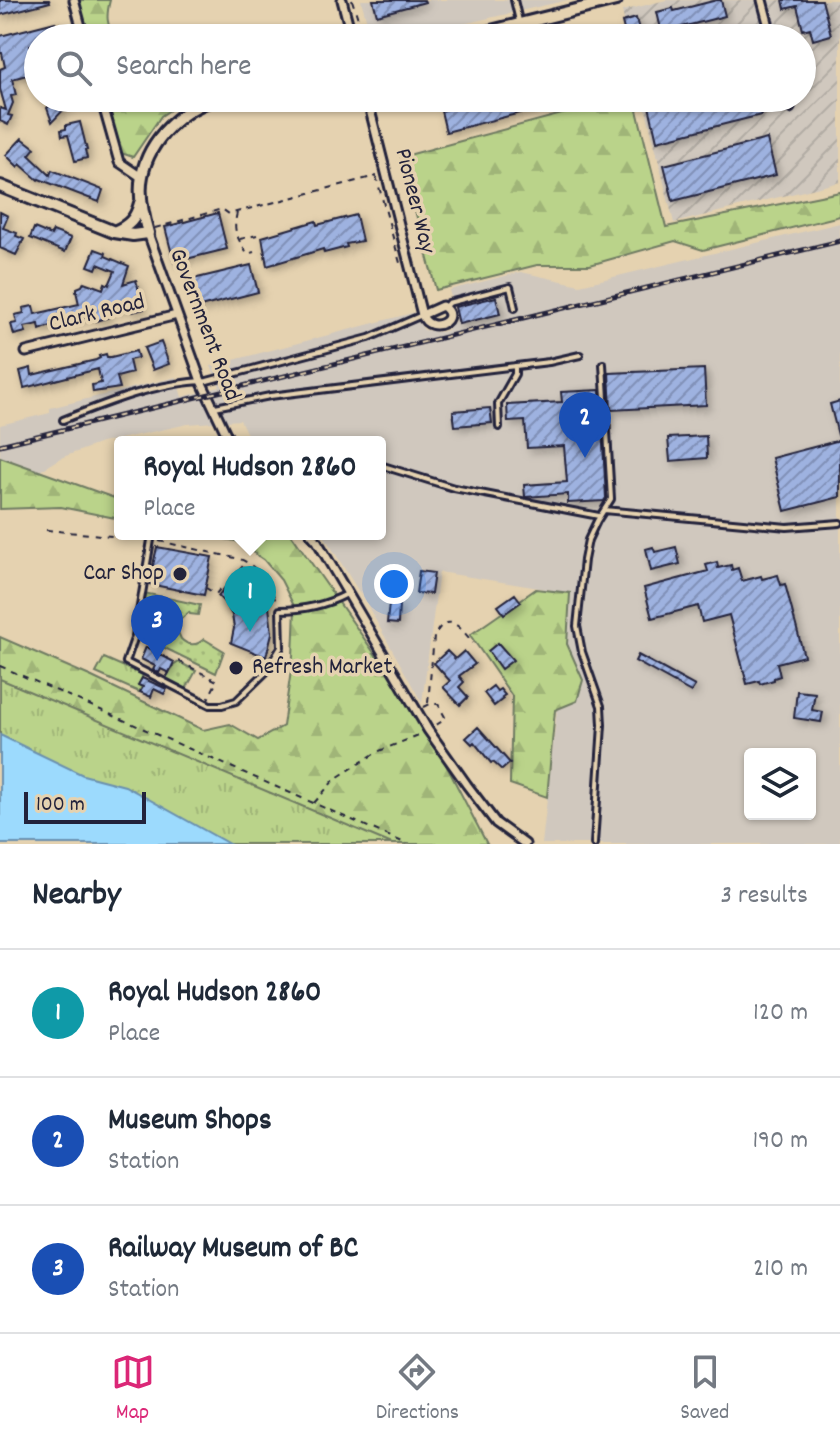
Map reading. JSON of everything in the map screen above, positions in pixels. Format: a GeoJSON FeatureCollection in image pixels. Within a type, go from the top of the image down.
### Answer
{"type":"FeatureCollection","features":[{"type":"Feature","properties":{"kind":"street"},"geometry":{"type":"LineString","coordinates":[[74,0],[80,24]]}},
{"type":"Feature","properties":{"kind":"street"},"geometry":{"type":"LineString","coordinates":[[342,0],[348,24]]}},
{"type":"Feature","properties":{"kind":"street"},"geometry":{"type":"LineString","coordinates":[[520,24],[575,5],[616,0]]}},
{"type":"Feature","properties":{"kind":"street"},"geometry":{"type":"LineString","coordinates":[[762,0],[768,24]]}},
{"type":"Feature","properties":{"kind":"street"},"geometry":{"type":"LineString","coordinates":[[105,112],[119,162],[141,177]]}},
{"type":"Feature","properties":{"kind":"street"},"geometry":{"type":"LineString","coordinates":[[114,232],[131,222],[137,213],[141,201],[141,177],[162,134],[189,112]]}},
{"type":"Feature","properties":{"kind":"street","name":"Pioneer Way"},"geometry":{"type":"LineString","coordinates":[[370,112],[422,315]]}},
{"type":"Feature","properties":{"kind":"street","name":"Government Road"},"geometry":{"type":"LineString","coordinates":[[0,186],[114,232],[153,235],[201,381],[227,436]]}},
{"type":"Feature","properties":{"kind":"street"},"geometry":{"type":"LineString","coordinates":[[141,201],[153,235]]}},
{"type":"Feature","properties":{"kind":"street"},"geometry":{"type":"LineString","coordinates":[[437,307],[445,307],[449,317],[441,324],[427,323],[422,315],[437,307]]}},
{"type":"Feature","properties":{"kind":"street","name":"Clark Road"},"geometry":{"type":"LineString","coordinates":[[26,352],[177,315]]}},
{"type":"Feature","properties":{"kind":"street"},"geometry":{"type":"LineString","coordinates":[[316,540],[428,730],[496,823],[525,844]]}},
{"type":"Feature","properties":{"kind":"lane"},"geometry":{"type":"LineString","coordinates":[[514,0],[520,24]]}},
{"type":"Feature","properties":{"kind":"lane"},"geometry":{"type":"LineString","coordinates":[[445,307],[448,303],[510,287],[515,308]]}},
{"type":"Feature","properties":{"kind":"lane"},"geometry":{"type":"LineString","coordinates":[[63,420],[133,395],[281,363],[369,338],[422,315]]}},
{"type":"Feature","properties":{"kind":"lane"},"geometry":{"type":"LineString","coordinates":[[213,408],[282,394],[549,362],[580,355]]}},
{"type":"Feature","properties":{"kind":"lane"},"geometry":{"type":"LineString","coordinates":[[594,844],[601,706],[582,652],[577,626],[588,540],[611,499],[603,364]]}},
{"type":"Feature","properties":{"kind":"lane"},"geometry":{"type":"LineString","coordinates":[[499,427],[498,404],[515,374],[515,366]]}},
{"type":"Feature","properties":{"kind":"lane"},"geometry":{"type":"LineString","coordinates":[[386,467],[454,488],[600,516]]}},
{"type":"Feature","properties":{"kind":"lane"},"geometry":{"type":"LineString","coordinates":[[604,510],[787,527],[840,523]]}},
{"type":"Feature","properties":{"kind":"lane"},"geometry":{"type":"LineString","coordinates":[[151,540],[135,636],[126,662],[210,705],[236,701],[266,672],[281,647],[280,610],[314,607],[347,594]]}},
{"type":"Feature","properties":{"kind":"path"},"geometry":{"type":"LineString","coordinates":[[352,0],[360,24]]}},
{"type":"Feature","properties":{"kind":"path"},"geometry":{"type":"LineString","coordinates":[[153,235],[155,227],[222,209],[229,214],[376,176],[376,173],[385,170]]}},
{"type":"Feature","properties":{"kind":"path"},"geometry":{"type":"LineString","coordinates":[[376,176],[399,262],[409,263]]}},
{"type":"Feature","properties":{"kind":"path"},"geometry":{"type":"LineString","coordinates":[[237,212],[234,225],[239,239],[247,254],[254,252]]}},
{"type":"Feature","properties":{"kind":"path"},"geometry":{"type":"LineString","coordinates":[[239,239],[257,235]]}},
{"type":"Feature","properties":{"kind":"path"},"geometry":{"type":"LineString","coordinates":[[46,530],[114,536]]}},
{"type":"Feature","properties":{"kind":"path"},"geometry":{"type":"LineString","coordinates":[[151,540],[251,564],[268,584],[280,610]]}},
{"type":"Feature","properties":{"kind":"path"},"geometry":{"type":"LineString","coordinates":[[206,588],[216,594],[220,589],[222,591]]}},
{"type":"Feature","properties":{"kind":"path"},"geometry":{"type":"LineString","coordinates":[[428,705],[436,631],[441,625],[455,623],[473,643]]}},
{"type":"Feature","properties":{"kind":"path"},"geometry":{"type":"LineString","coordinates":[[179,661],[217,681],[206,703]]}},
{"type":"Feature","properties":{"kind":"path"},"geometry":{"type":"LineString","coordinates":[[0,666],[407,844]]}},
{"type":"Feature","properties":{"kind":"path"},"geometry":{"type":"LineString","coordinates":[[166,679],[173,666]]}},
{"type":"Feature","properties":{"kind":"path"},"geometry":{"type":"LineString","coordinates":[[313,803],[335,779],[356,765],[377,752],[428,730],[445,717],[435,703],[417,713]]}},
{"type":"Feature","properties":{"kind":"shaded area"},"geometry":{"type":"Polygon","coordinates":[[[361,0],[568,0],[463,24],[367,22],[361,0]]]}},
{"type":"Feature","properties":{"kind":"shaded area"},"geometry":{"type":"Polygon","coordinates":[[[666,0],[840,0],[840,182],[674,223],[646,112],[816,112],[816,24],[625,24],[622,11],[666,0]]]}},
{"type":"Feature","properties":{"kind":"shaded area"},"geometry":{"type":"Polygon","coordinates":[[[840,223],[840,844],[542,844],[570,593],[439,572],[422,703],[327,540],[386,540],[386,436],[248,436],[240,420],[188,424],[133,436],[114,436],[114,440],[63,457],[40,471],[0,457],[0,425],[50,413],[50,408],[176,377],[182,397],[220,387],[211,366],[416,312],[417,316],[407,320],[408,326],[418,322],[424,330],[447,330],[455,321],[449,290],[521,272],[580,285],[840,223]]]}},
{"type":"Feature","properties":{"kind":"green space"},"geometry":{"type":"Polygon","coordinates":[[[79,0],[110,0],[109,24],[85,24],[79,0]]]}},
{"type":"Feature","properties":{"kind":"green space"},"geometry":{"type":"Polygon","coordinates":[[[110,112],[167,112],[133,157],[121,153],[110,112]]]}},
{"type":"Feature","properties":{"kind":"green space"},"geometry":{"type":"Polygon","coordinates":[[[570,112],[637,112],[666,227],[840,192],[840,216],[703,250],[675,241],[590,265],[537,265],[436,290],[401,157],[570,112]]]}},
{"type":"Feature","properties":{"kind":"green space"},"geometry":{"type":"Polygon","coordinates":[[[0,457],[114,498],[114,518],[61,507],[0,509],[0,457]]]}},
{"type":"Feature","properties":{"kind":"green space"},"geometry":{"type":"Polygon","coordinates":[[[230,540],[295,540],[428,730],[487,844],[316,844],[0,728],[0,637],[203,730],[230,724],[258,740],[283,726],[293,657],[295,608],[281,580],[264,560],[230,540]]]}},
{"type":"Feature","properties":{"kind":"green space"},"geometry":{"type":"Polygon","coordinates":[[[536,589],[570,593],[567,644],[583,680],[577,701],[555,710],[547,797],[510,784],[512,696],[470,635],[536,589]]]}},
{"type":"Feature","properties":{"kind":"green space"},"geometry":{"type":"Polygon","coordinates":[[[144,593],[200,605],[198,615],[189,612],[181,619],[143,601],[144,593]]]}},
{"type":"Feature","properties":{"kind":"green space"},"geometry":{"type":"Polygon","coordinates":[[[139,625],[177,630],[187,643],[195,644],[204,639],[224,651],[216,673],[138,635],[139,625]]]}},
{"type":"Feature","properties":{"kind":"green space"},"geometry":{"type":"Polygon","coordinates":[[[104,658],[143,675],[139,692],[96,673],[104,658]]]}},
{"type":"Feature","properties":{"kind":"green space"},"geometry":{"type":"Polygon","coordinates":[[[179,662],[196,671],[186,689],[166,678],[179,662]]]}},
{"type":"Feature","properties":{"kind":"green space"},"geometry":{"type":"Polygon","coordinates":[[[0,679],[392,844],[0,844],[0,679]]]}},
{"type":"Feature","properties":{"kind":"water"},"geometry":{"type":"Polygon","coordinates":[[[0,735],[83,775],[125,786],[229,844],[0,844],[0,735]]]}},
{"type":"Feature","properties":{"kind":"building"},"geometry":{"type":"Polygon","coordinates":[[[0,0],[49,0],[50,2],[0,15],[0,0]]]}},
{"type":"Feature","properties":{"kind":"building"},"geometry":{"type":"Polygon","coordinates":[[[373,0],[424,0],[425,2],[377,15],[373,0]]]}},
{"type":"Feature","properties":{"kind":"building"},"geometry":{"type":"Polygon","coordinates":[[[721,0],[725,16],[694,24],[660,24],[657,12],[673,8],[674,11],[721,0]]]}},
{"type":"Feature","properties":{"kind":"building"},"geometry":{"type":"Polygon","coordinates":[[[783,0],[822,0],[831,35],[816,39],[816,24],[802,24],[797,6],[785,9],[783,0]]]}},
{"type":"Feature","properties":{"kind":"building"},"geometry":{"type":"Polygon","coordinates":[[[636,18],[638,24],[622,24],[636,18]]]}},
{"type":"Feature","properties":{"kind":"building"},"geometry":{"type":"Polygon","coordinates":[[[24,30],[24,76],[12,79],[16,95],[11,96],[13,103],[8,115],[12,116],[8,125],[0,121],[0,108],[6,110],[0,89],[0,69],[5,67],[0,53],[0,36],[24,30]]]}},
{"type":"Feature","properties":{"kind":"building"},"geometry":{"type":"Polygon","coordinates":[[[48,112],[61,112],[52,122],[48,112]]]}},
{"type":"Feature","properties":{"kind":"building"},"geometry":{"type":"Polygon","coordinates":[[[441,112],[524,112],[446,132],[441,112]]]}},
{"type":"Feature","properties":{"kind":"building"},"geometry":{"type":"Polygon","coordinates":[[[650,112],[760,112],[761,115],[657,141],[650,112]]]}},
{"type":"Feature","properties":{"kind":"building"},"geometry":{"type":"Polygon","coordinates":[[[80,122],[87,158],[75,161],[68,135],[62,136],[61,130],[66,129],[66,125],[80,122]]]}},
{"type":"Feature","properties":{"kind":"building"},"geometry":{"type":"Polygon","coordinates":[[[22,138],[35,148],[29,155],[50,175],[52,170],[103,190],[99,202],[38,180],[20,164],[18,167],[6,155],[22,138]]]}},
{"type":"Feature","properties":{"kind":"building"},"geometry":{"type":"Polygon","coordinates":[[[767,139],[776,175],[673,201],[664,165],[767,139]]]}},
{"type":"Feature","properties":{"kind":"building"},"geometry":{"type":"Polygon","coordinates":[[[0,212],[8,216],[3,228],[24,239],[16,255],[0,248],[0,212]]]}},
{"type":"Feature","properties":{"kind":"building"},"geometry":{"type":"Polygon","coordinates":[[[218,213],[227,249],[174,262],[165,227],[218,213]]]}},
{"type":"Feature","properties":{"kind":"building"},"geometry":{"type":"Polygon","coordinates":[[[356,215],[362,241],[267,266],[262,237],[316,221],[317,225],[356,215]]]}},
{"type":"Feature","properties":{"kind":"building"},"geometry":{"type":"Polygon","coordinates":[[[34,228],[71,238],[65,252],[30,238],[34,228]]]}},
{"type":"Feature","properties":{"kind":"building"},"geometry":{"type":"Polygon","coordinates":[[[95,249],[129,266],[123,284],[136,280],[144,309],[132,312],[131,306],[107,311],[109,317],[96,321],[94,316],[71,321],[70,318],[40,330],[39,324],[24,327],[26,332],[14,335],[11,324],[17,323],[15,315],[24,313],[23,308],[33,306],[35,314],[79,304],[76,291],[84,282],[103,289],[105,283],[109,285],[115,271],[98,264],[96,269],[88,266],[95,249]]]}},
{"type":"Feature","properties":{"kind":"building"},"geometry":{"type":"Polygon","coordinates":[[[251,265],[258,292],[196,308],[189,280],[251,265]]]}},
{"type":"Feature","properties":{"kind":"building"},"geometry":{"type":"Polygon","coordinates":[[[496,297],[500,314],[459,324],[455,307],[496,297]]]}},
{"type":"Feature","properties":{"kind":"building"},"geometry":{"type":"Polygon","coordinates":[[[161,342],[169,364],[153,370],[144,348],[161,342]]]}},
{"type":"Feature","properties":{"kind":"building"},"geometry":{"type":"Polygon","coordinates":[[[136,351],[138,358],[129,360],[132,373],[117,377],[120,388],[93,392],[92,385],[101,383],[98,369],[24,388],[20,371],[31,368],[32,375],[96,360],[106,354],[111,357],[136,351]]]}},
{"type":"Feature","properties":{"kind":"building"},"geometry":{"type":"Polygon","coordinates":[[[704,369],[706,405],[611,410],[609,373],[704,369]]]}},
{"type":"Feature","properties":{"kind":"building"},"geometry":{"type":"Polygon","coordinates":[[[600,390],[604,501],[568,503],[568,494],[525,497],[524,485],[567,482],[564,446],[527,448],[525,421],[508,422],[507,405],[562,402],[561,392],[600,390]]]}},
{"type":"Feature","properties":{"kind":"building"},"geometry":{"type":"Polygon","coordinates":[[[840,401],[840,434],[838,435],[830,404],[840,401]]]}},
{"type":"Feature","properties":{"kind":"building"},"geometry":{"type":"Polygon","coordinates":[[[490,408],[492,423],[455,426],[453,411],[490,408]]]}},
{"type":"Feature","properties":{"kind":"building"},"geometry":{"type":"Polygon","coordinates":[[[706,436],[707,458],[670,461],[668,438],[706,436]]]}},
{"type":"Feature","properties":{"kind":"building"},"geometry":{"type":"Polygon","coordinates":[[[840,440],[840,497],[785,511],[772,458],[840,440]]]}},
{"type":"Feature","properties":{"kind":"building","name":"Car Shop"},"geometry":{"type":"Polygon","coordinates":[[[157,547],[212,557],[204,595],[149,584],[157,547]]]}},
{"type":"Feature","properties":{"kind":"building"},"geometry":{"type":"Polygon","coordinates":[[[653,547],[655,552],[676,547],[680,564],[651,571],[646,549],[653,547]]]}},
{"type":"Feature","properties":{"kind":"building"},"geometry":{"type":"Polygon","coordinates":[[[717,562],[718,568],[731,565],[732,570],[738,568],[742,581],[778,575],[781,585],[785,584],[804,656],[777,663],[780,676],[774,680],[747,684],[729,615],[702,622],[698,606],[652,618],[644,588],[708,571],[706,565],[717,562]]]}},
{"type":"Feature","properties":{"kind":"building"},"geometry":{"type":"Polygon","coordinates":[[[242,567],[259,585],[269,607],[272,633],[266,657],[231,643],[234,628],[232,615],[218,596],[242,567]]]}},
{"type":"Feature","properties":{"kind":"building"},"geometry":{"type":"Polygon","coordinates":[[[419,571],[434,573],[431,594],[416,593],[419,571]]]}},
{"type":"Feature","properties":{"kind":"building"},"geometry":{"type":"Polygon","coordinates":[[[515,594],[521,602],[504,614],[498,606],[515,594]]]}},
{"type":"Feature","properties":{"kind":"building"},"geometry":{"type":"Polygon","coordinates":[[[389,603],[399,604],[398,624],[387,623],[389,603]]]}},
{"type":"Feature","properties":{"kind":"building"},"geometry":{"type":"Polygon","coordinates":[[[498,643],[513,660],[501,669],[488,651],[498,643]]]}},
{"type":"Feature","properties":{"kind":"building"},"geometry":{"type":"Polygon","coordinates":[[[146,647],[174,662],[169,673],[161,669],[159,673],[153,670],[155,666],[141,659],[146,647]]]}},
{"type":"Feature","properties":{"kind":"building"},"geometry":{"type":"Polygon","coordinates":[[[447,651],[455,659],[464,651],[475,664],[459,676],[464,682],[459,687],[468,697],[460,705],[443,687],[450,681],[434,663],[447,651]]]}},
{"type":"Feature","properties":{"kind":"building"},"geometry":{"type":"Polygon","coordinates":[[[638,655],[695,686],[691,692],[635,661],[638,655]]]}},
{"type":"Feature","properties":{"kind":"building"},"geometry":{"type":"Polygon","coordinates":[[[142,678],[167,689],[164,694],[154,689],[151,697],[140,692],[143,687],[138,685],[142,678]]]}},
{"type":"Feature","properties":{"kind":"building"},"geometry":{"type":"Polygon","coordinates":[[[493,686],[505,695],[494,706],[484,693],[493,686]]]}},
{"type":"Feature","properties":{"kind":"building"},"geometry":{"type":"Polygon","coordinates":[[[797,691],[815,693],[812,710],[823,712],[821,722],[794,718],[797,691]]]}},
{"type":"Feature","properties":{"kind":"building"},"geometry":{"type":"Polygon","coordinates":[[[478,727],[510,763],[502,770],[466,738],[478,727]]]}},
{"type":"Feature","properties":{"kind":"railway"},"geometry":{"type":"LineString","coordinates":[[0,445],[840,241]]}},
{"type":"Feature","properties":{"kind":"place","name":"Museum Shops"},"geometry":{"type":"Point","coordinates":[585,458]}},
{"type":"Feature","properties":{"kind":"place","name":"Car Shop"},"geometry":{"type":"Point","coordinates":[180,574]}},
{"type":"Feature","properties":{"kind":"place","name":"Royal Hudson 2860"},"geometry":{"type":"Point","coordinates":[250,632]}},
{"type":"Feature","properties":{"kind":"place","name":"Railway Museum of BC"},"geometry":{"type":"Point","coordinates":[157,661]}},
{"type":"Feature","properties":{"kind":"place","name":"Refresh Market"},"geometry":{"type":"Point","coordinates":[236,668]}}]}
